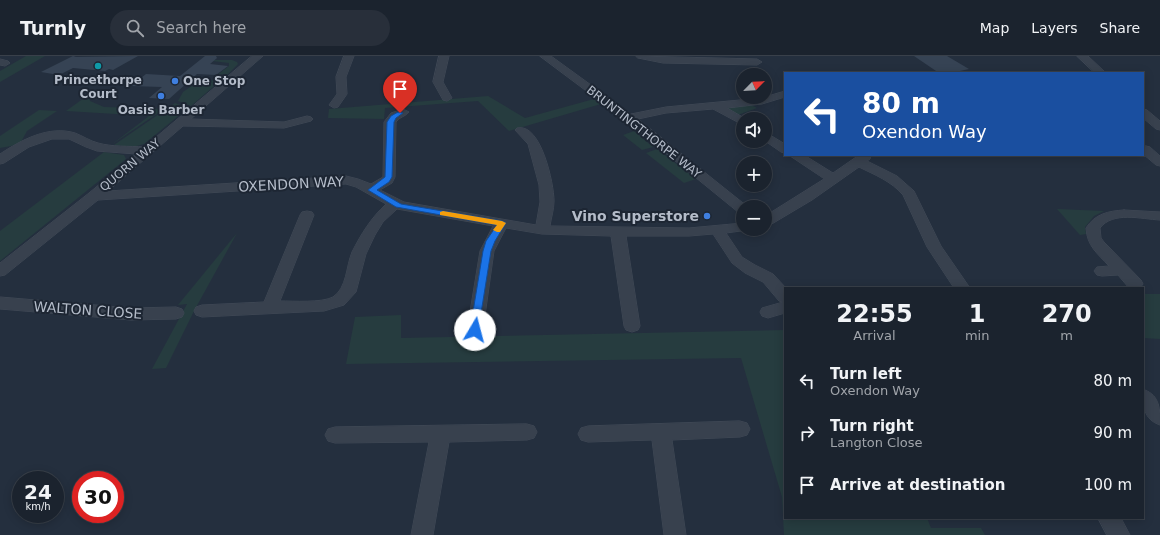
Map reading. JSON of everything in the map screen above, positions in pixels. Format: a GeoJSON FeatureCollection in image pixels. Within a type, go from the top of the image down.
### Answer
{"type":"FeatureCollection","features":[{"type":"Feature","properties":{"kind":"street","name":"QUORN WAY"},"geometry":{"type":"LineString","coordinates":[[0,271],[94,196],[258,56]]}},
{"type":"Feature","properties":{"kind":"street"},"geometry":{"type":"LineString","coordinates":[[334,105],[342,94],[341,76],[349,56]]}},
{"type":"Feature","properties":{"kind":"street"},"geometry":{"type":"LineString","coordinates":[[444,56],[438,82],[447,98]]}},
{"type":"Feature","properties":{"kind":"street","name":"BRUNTINGTHORPE WAY"},"geometry":{"type":"LineString","coordinates":[[545,56],[629,118],[736,203]]}},
{"type":"Feature","properties":{"kind":"street"},"geometry":{"type":"LineString","coordinates":[[642,56],[663,60],[739,59],[757,62]]}},
{"type":"Feature","properties":{"kind":"street"},"geometry":{"type":"LineString","coordinates":[[1082,56],[1100,72]]}},
{"type":"Feature","properties":{"kind":"street"},"geometry":{"type":"LineString","coordinates":[[629,118],[666,110],[762,101],[784,96]]}},
{"type":"Feature","properties":{"kind":"street"},"geometry":{"type":"LineString","coordinates":[[716,106],[736,118]]}},
{"type":"Feature","properties":{"kind":"street"},"geometry":{"type":"LineString","coordinates":[[371,190],[387,180],[389,177],[390,122],[395,115],[403,112]]}},
{"type":"Feature","properties":{"kind":"street"},"geometry":{"type":"LineString","coordinates":[[1144,113],[1160,127]]}},
{"type":"Feature","properties":{"kind":"street"},"geometry":{"type":"LineString","coordinates":[[181,122],[284,125],[307,119]]}},
{"type":"Feature","properties":{"kind":"street"},"geometry":{"type":"LineString","coordinates":[[521,130],[534,143],[546,185],[547,202],[542,230]]}},
{"type":"Feature","properties":{"kind":"street"},"geometry":{"type":"LineString","coordinates":[[0,160],[6,152],[33,140],[62,135],[74,137],[89,145],[98,147],[146,151]]}},
{"type":"Feature","properties":{"kind":"street"},"geometry":{"type":"LineString","coordinates":[[772,141],[784,148]]}},
{"type":"Feature","properties":{"kind":"street"},"geometry":{"type":"LineString","coordinates":[[1145,150],[1160,150]]}},
{"type":"Feature","properties":{"kind":"street"},"geometry":{"type":"LineString","coordinates":[[1145,150],[1160,162]]}},
{"type":"Feature","properties":{"kind":"street"},"geometry":{"type":"LineString","coordinates":[[797,156],[833,179]]}},
{"type":"Feature","properties":{"kind":"street"},"geometry":{"type":"LineString","coordinates":[[772,218],[863,158],[904,187],[909,194],[934,247],[961,287]]}},
{"type":"Feature","properties":{"kind":"street","name":"OXENDON WAY"},"geometry":{"type":"LineString","coordinates":[[94,196],[339,180],[361,183],[394,204],[419,210],[542,230],[618,232],[717,230],[736,228]]}},
{"type":"Feature","properties":{"kind":"street"},"geometry":{"type":"LineString","coordinates":[[202,311],[327,304],[343,297],[351,286],[359,254],[368,235],[378,219],[394,204]]}},
{"type":"Feature","properties":{"kind":"street"},"geometry":{"type":"LineString","coordinates":[[270,307],[307,214]]}},
{"type":"Feature","properties":{"kind":"street"},"geometry":{"type":"LineString","coordinates":[[1135,284],[1100,248],[1094,238],[1093,230],[1096,224],[1104,218],[1117,215],[1160,216]]}},
{"type":"Feature","properties":{"kind":"street"},"geometry":{"type":"LineString","coordinates":[[475,330],[487,251],[502,223]]}},
{"type":"Feature","properties":{"kind":"street"},"geometry":{"type":"LineString","coordinates":[[717,230],[737,260],[750,269],[768,278],[784,296]]}},
{"type":"Feature","properties":{"kind":"street"},"geometry":{"type":"LineString","coordinates":[[618,232],[632,326]]}},
{"type":"Feature","properties":{"kind":"street"},"geometry":{"type":"LineString","coordinates":[[1102,271],[1121,270]]}},
{"type":"Feature","properties":{"kind":"street","name":"WALTON CLOSE"},"geometry":{"type":"LineString","coordinates":[[0,303],[135,314],[176,313]]}},
{"type":"Feature","properties":{"kind":"street"},"geometry":{"type":"LineString","coordinates":[[768,312],[784,307]]}},
{"type":"Feature","properties":{"kind":"street"},"geometry":{"type":"LineString","coordinates":[[1145,398],[1160,417]]}},
{"type":"Feature","properties":{"kind":"street"},"geometry":{"type":"LineString","coordinates":[[588,434],[740,429]]}},
{"type":"Feature","properties":{"kind":"street"},"geometry":{"type":"LineString","coordinates":[[335,435],[526,432]]}},
{"type":"Feature","properties":{"kind":"street"},"geometry":{"type":"LineString","coordinates":[[661,432],[675,535]]}},
{"type":"Feature","properties":{"kind":"street"},"geometry":{"type":"LineString","coordinates":[[422,535],[440,434]]}},
{"type":"Feature","properties":{"kind":"street"},"geometry":{"type":"LineString","coordinates":[[1110,519],[1119,535]]}},
{"type":"Feature","properties":{"kind":"green space"},"geometry":{"type":"Polygon","coordinates":[[[26,56],[45,56],[0,82],[0,71],[26,56]]]}},
{"type":"Feature","properties":{"kind":"green space"},"geometry":{"type":"Polygon","coordinates":[[[204,60],[232,60],[238,64],[225,77],[217,75],[229,66],[229,63],[204,60]]]}},
{"type":"Feature","properties":{"kind":"green space"},"geometry":{"type":"Polygon","coordinates":[[[221,80],[191,106],[178,101],[183,92],[199,81],[221,80]]]}},
{"type":"Feature","properties":{"kind":"green space"},"geometry":{"type":"Polygon","coordinates":[[[91,93],[89,96],[90,101],[104,107],[164,109],[111,145],[149,116],[66,111],[91,93]]]}},
{"type":"Feature","properties":{"kind":"green space"},"geometry":{"type":"Polygon","coordinates":[[[488,96],[525,118],[594,99],[601,104],[509,131],[478,101],[385,108],[384,119],[328,118],[329,109],[488,96]]]}},
{"type":"Feature","properties":{"kind":"green space"},"geometry":{"type":"Polygon","coordinates":[[[175,103],[188,108],[144,144],[133,147],[114,145],[175,103]]]}},
{"type":"Feature","properties":{"kind":"green space"},"geometry":{"type":"Polygon","coordinates":[[[750,104],[757,108],[746,112],[736,112],[735,116],[727,110],[728,108],[750,104]]]}},
{"type":"Feature","properties":{"kind":"green space"},"geometry":{"type":"Polygon","coordinates":[[[39,110],[57,111],[27,131],[21,142],[0,148],[0,136],[39,110]]]}},
{"type":"Feature","properties":{"kind":"green space"},"geometry":{"type":"Polygon","coordinates":[[[634,131],[653,147],[642,150],[623,135],[634,131]]]}},
{"type":"Feature","properties":{"kind":"green space"},"geometry":{"type":"Polygon","coordinates":[[[657,149],[696,179],[684,183],[646,153],[657,149]]]}},
{"type":"Feature","properties":{"kind":"green space"},"geometry":{"type":"Polygon","coordinates":[[[104,152],[124,155],[126,159],[0,261],[0,231],[104,152]]]}},
{"type":"Feature","properties":{"kind":"green space"},"geometry":{"type":"Polygon","coordinates":[[[1057,209],[1104,211],[1094,216],[1085,227],[1086,234],[1080,235],[1057,209]]]}},
{"type":"Feature","properties":{"kind":"green space"},"geometry":{"type":"Polygon","coordinates":[[[237,233],[194,311],[166,368],[152,369],[187,304],[178,305],[237,233]]]}},
{"type":"Feature","properties":{"kind":"green space"},"geometry":{"type":"Polygon","coordinates":[[[1144,294],[1160,294],[1160,339],[1144,338],[1144,294]]]}},
{"type":"Feature","properties":{"kind":"green space"},"geometry":{"type":"Polygon","coordinates":[[[401,315],[401,338],[784,330],[784,519],[927,519],[931,528],[981,528],[985,535],[784,535],[782,497],[741,358],[346,364],[355,317],[401,315]]]}},
{"type":"Feature","properties":{"kind":"building","name":"Princethorpe Court"},"geometry":{"type":"Polygon","coordinates":[[[73,56],[138,56],[113,70],[109,69],[105,71],[73,68],[59,75],[41,72],[73,56]]]}},
{"type":"Feature","properties":{"kind":"building"},"geometry":{"type":"Polygon","coordinates":[[[205,56],[216,56],[217,58],[210,64],[228,66],[216,75],[197,74],[169,99],[149,98],[162,87],[131,86],[146,74],[180,76],[205,56]]]}},
{"type":"Feature","properties":{"kind":"building"},"geometry":{"type":"Polygon","coordinates":[[[914,56],[947,56],[969,69],[960,71],[962,72],[938,72],[914,56]]]}},
{"type":"Feature","properties":{"kind":"slow traffic"},"geometry":{"type":"LineString","coordinates":[[443,214],[502,223],[497,230]]}},
{"type":"Feature","properties":{"kind":"place","name":"Princethorpe Court"},"geometry":{"type":"Point","coordinates":[98,66]}},
{"type":"Feature","properties":{"kind":"place","name":"One Stop"},"geometry":{"type":"Point","coordinates":[175,81]}},
{"type":"Feature","properties":{"kind":"place","name":"Oasis Barber"},"geometry":{"type":"Point","coordinates":[161,96]}},
{"type":"Feature","properties":{"kind":"place","name":"Vino Superstore"},"geometry":{"type":"Point","coordinates":[707,216]}},
{"type":"Feature","properties":{"kind":"route"},"geometry":{"type":"LineString","coordinates":[[400,113],[397,114],[390,122],[389,177],[387,180],[371,190],[399,206],[502,223],[487,251],[475,330]]}}]}
